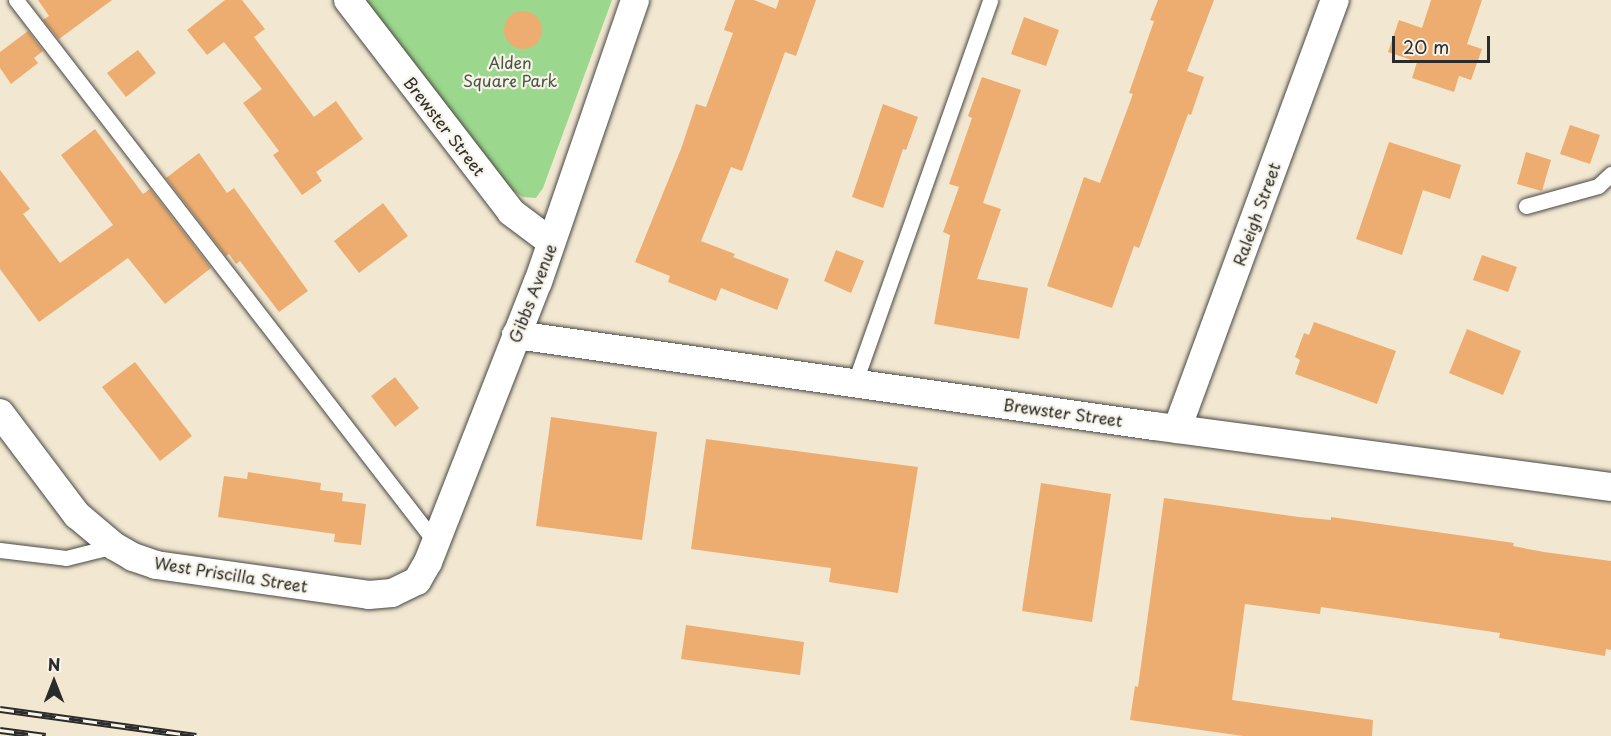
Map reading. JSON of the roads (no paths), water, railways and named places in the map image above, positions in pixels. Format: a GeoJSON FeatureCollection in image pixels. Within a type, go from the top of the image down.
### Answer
{"type":"FeatureCollection","features":[{"type":"Feature","properties":{"kind":"street","name":"Brewster Street"},"geometry":{"type":"LineString","coordinates":[[348,0],[511,212],[551,242]]}},
{"type":"Feature","properties":{"kind":"street","name":"Gibbs Avenue"},"geometry":{"type":"LineString","coordinates":[[417,581],[436,543],[551,242],[635,0]]}},
{"type":"Feature","properties":{"kind":"street","name":"Raleigh Street"},"geometry":{"type":"LineString","coordinates":[[1178,429],[1335,0]]}},
{"type":"Feature","properties":{"kind":"street","name":"Brewster Street"},"geometry":{"type":"LineString","coordinates":[[516,335],[1178,429],[1611,487]]}},
{"type":"Feature","properties":{"kind":"street","name":"West Priscilla Street"},"geometry":{"type":"LineString","coordinates":[[0,413],[77,515],[114,546],[156,565],[369,595],[392,593],[417,581]]}},
{"type":"Feature","properties":{"kind":"lane"},"geometry":{"type":"LineString","coordinates":[[16,0],[436,543]]}},
{"type":"Feature","properties":{"kind":"lane"},"geometry":{"type":"LineString","coordinates":[[855,382],[990,0]]}},
{"type":"Feature","properties":{"kind":"lane"},"geometry":{"type":"LineString","coordinates":[[1526,206],[1598,186],[1611,174]]}},
{"type":"Feature","properties":{"kind":"lane"},"geometry":{"type":"LineString","coordinates":[[0,550],[66,558],[114,546]]}},
{"type":"Feature","properties":{"kind":"railway"},"geometry":{"type":"LineString","coordinates":[[0,709],[196,736]]}},
{"type":"Feature","properties":{"kind":"railway"},"geometry":{"type":"LineString","coordinates":[[0,730],[46,736]]}},
{"type":"Feature","properties":{"kind":"park label","name":"Alden Square Park"},"geometry":{"type":"Point","coordinates":[510,71]}}]}
